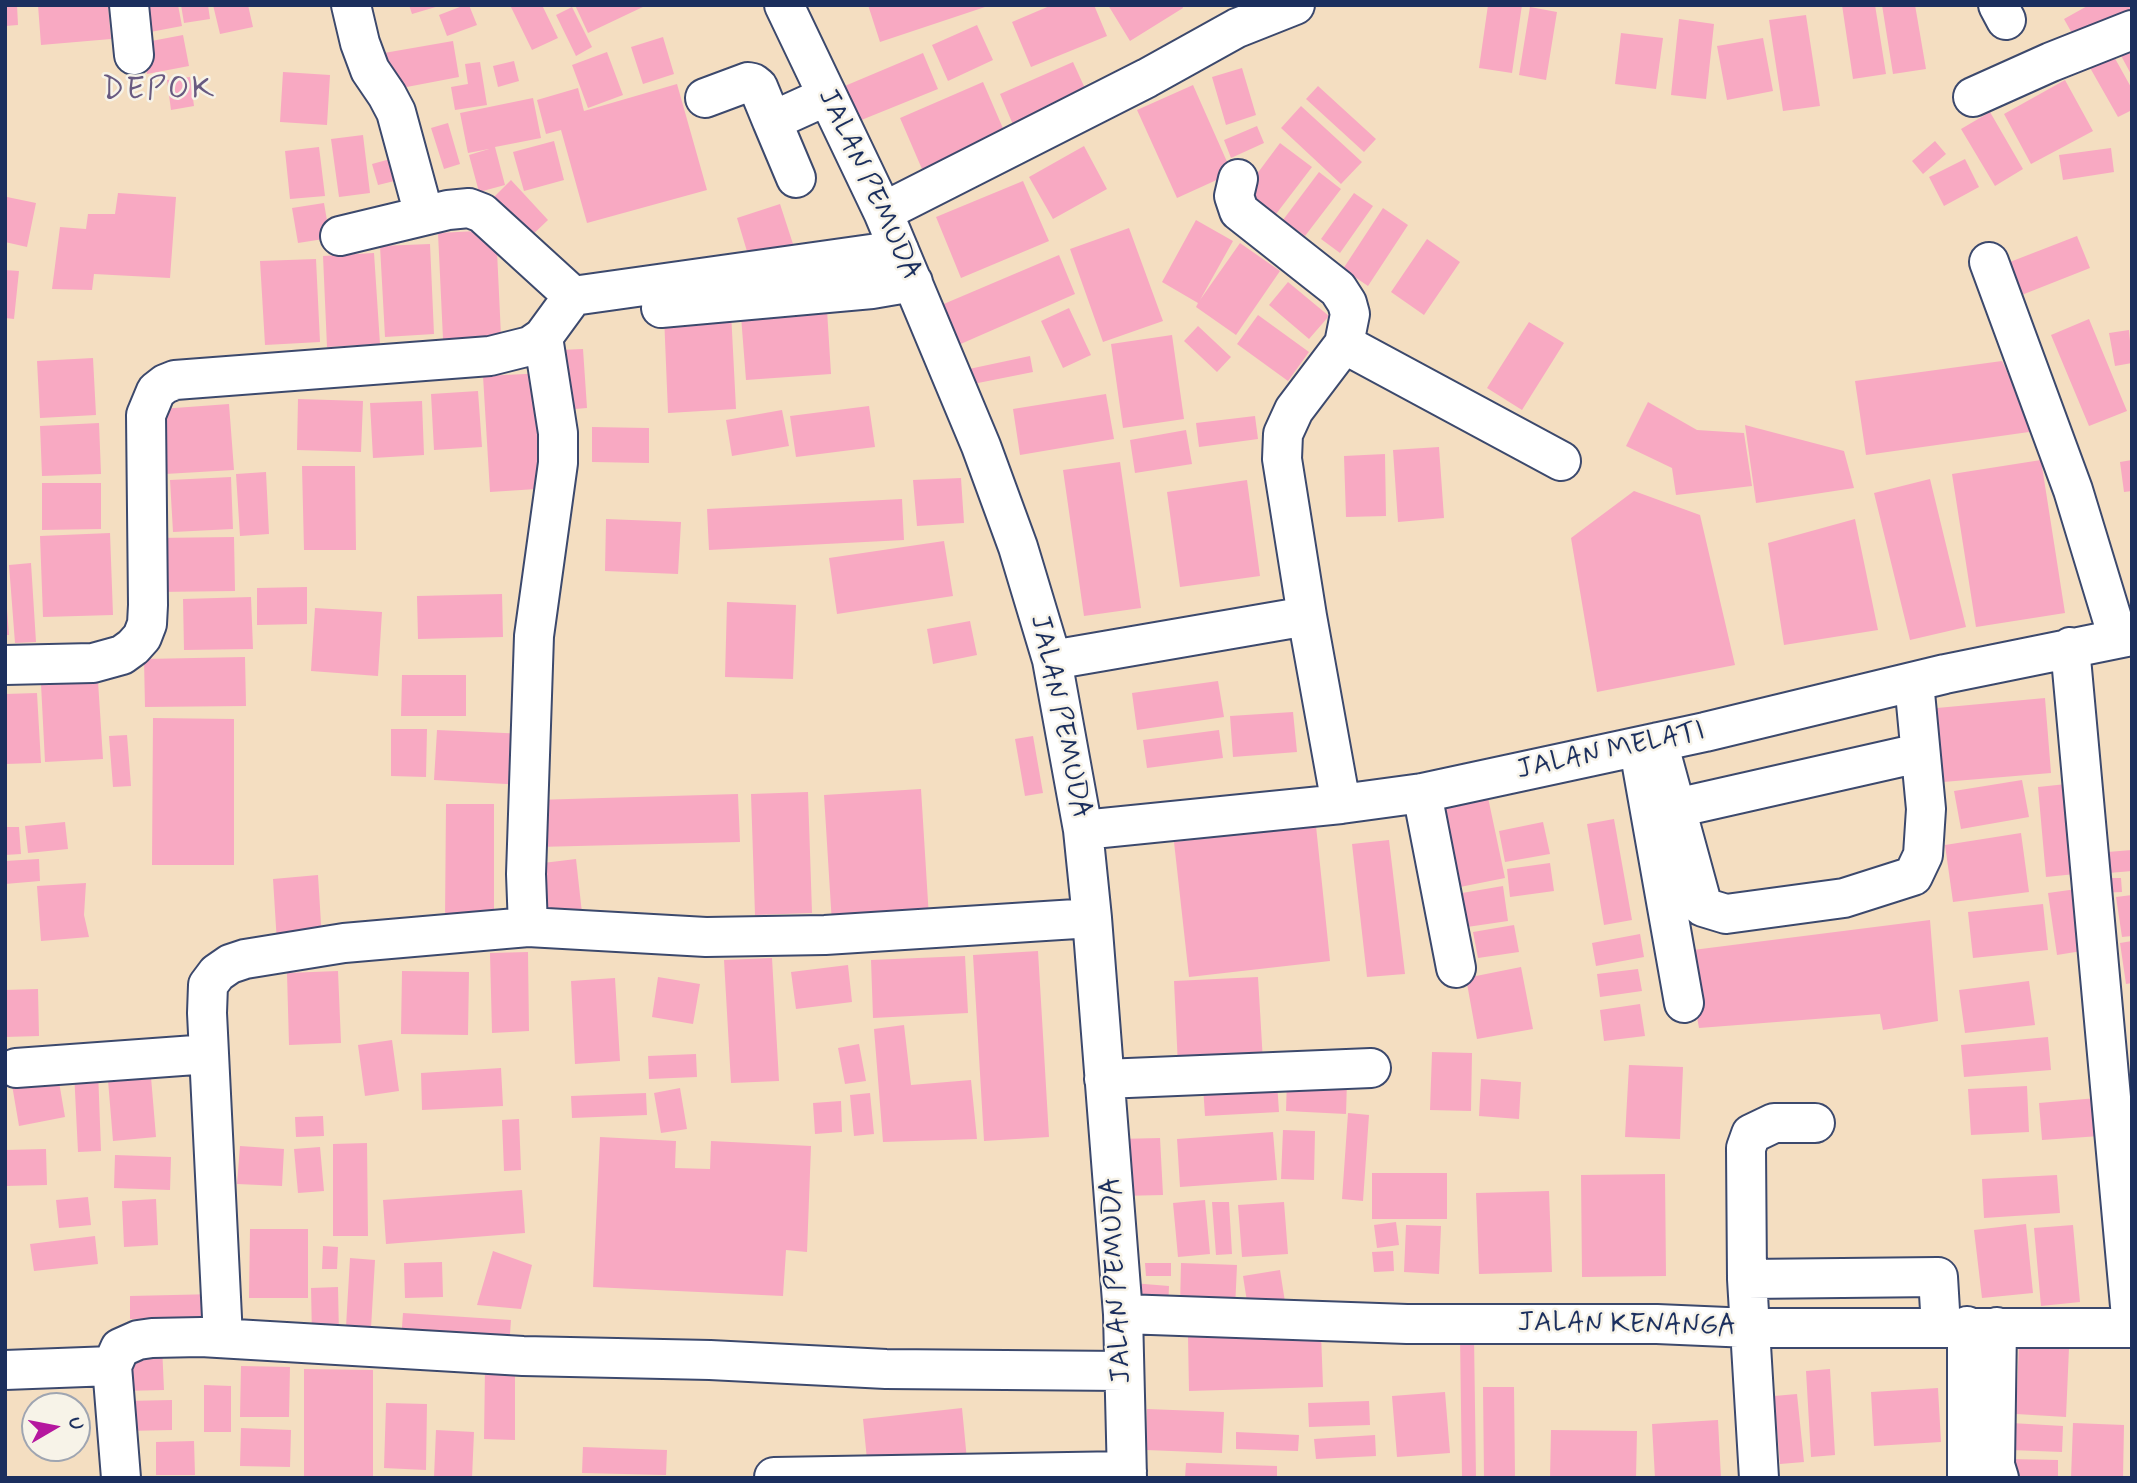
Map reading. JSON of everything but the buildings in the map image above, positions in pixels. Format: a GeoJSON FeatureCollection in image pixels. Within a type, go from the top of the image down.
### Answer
{"type":"FeatureCollection","features":[{"type":"Feature","properties":{"kind":"street"},"geometry":{"type":"LineString","coordinates":[[129,5],[134,55]]}},
{"type":"Feature","properties":{"kind":"street"},"geometry":{"type":"LineString","coordinates":[[351,5],[370,70],[396,112],[424,215]]}},
{"type":"Feature","properties":{"kind":"street","name":"JALAN PEMUDA"},"geometry":{"type":"LineString","coordinates":[[784,5],[883,212],[981,446],[1018,547],[1052,660],[1083,830],[1123,1314],[1127,1474]]}},
{"type":"Feature","properties":{"kind":"street"},"geometry":{"type":"LineString","coordinates":[[883,212],[1147,78],[1237,29],[1295,5]]}},
{"type":"Feature","properties":{"kind":"street"},"geometry":{"type":"LineString","coordinates":[[1973,97],[2050,62],[2132,30]]}},
{"type":"Feature","properties":{"kind":"street"},"geometry":{"type":"LineString","coordinates":[[705,99],[748,82],[758,87],[796,178]]}},
{"type":"Feature","properties":{"kind":"street"},"geometry":{"type":"LineString","coordinates":[[772,121],[827,96]]}},
{"type":"Feature","properties":{"kind":"street"},"geometry":{"type":"LineString","coordinates":[[1238,178],[1234,196],[1239,211],[1331,283],[1347,303],[1350,323],[1343,344],[1294,410],[1283,434],[1282,459],[1341,804]]}},
{"type":"Feature","properties":{"kind":"street"},"geometry":{"type":"LineString","coordinates":[[340,236],[424,215],[469,208],[482,213],[573,296],[906,266]]}},
{"type":"Feature","properties":{"kind":"street"},"geometry":{"type":"LineString","coordinates":[[1989,262],[2125,637]]}},
{"type":"Feature","properties":{"kind":"street"},"geometry":{"type":"LineString","coordinates":[[622,312],[872,289],[906,266]]}},
{"type":"Feature","properties":{"kind":"street"},"geometry":{"type":"LineString","coordinates":[[5,665],[100,661],[122,655],[133,648],[142,637],[147,624],[148,605],[146,415],[156,391],[165,384],[175,380],[490,356],[530,346],[543,337],[573,296]]}},
{"type":"Feature","properties":{"kind":"street"},"geometry":{"type":"LineString","coordinates":[[528,927],[526,874],[534,636],[558,463],[558,433],[543,337]]}},
{"type":"Feature","properties":{"kind":"street"},"geometry":{"type":"LineString","coordinates":[[1343,344],[1561,461]]}},
{"type":"Feature","properties":{"kind":"street"},"geometry":{"type":"LineString","coordinates":[[1052,660],[1307,616]]}},
{"type":"Feature","properties":{"kind":"street","name":"JALAN MELATI"},"geometry":{"type":"LineString","coordinates":[[1083,830],[1341,804],[1422,793],[1854,698],[1915,692],[2070,647],[2125,637]]}},
{"type":"Feature","properties":{"kind":"street"},"geometry":{"type":"LineString","coordinates":[[2070,647],[2132,1328]]}},
{"type":"Feature","properties":{"kind":"street"},"geometry":{"type":"LineString","coordinates":[[1648,744],[1676,808],[1703,907],[1726,914],[1844,898],[1913,876],[1923,855],[1926,810],[1915,692]]}},
{"type":"Feature","properties":{"kind":"street"},"geometry":{"type":"LineString","coordinates":[[1648,744],[1684,1003]]}},
{"type":"Feature","properties":{"kind":"street"},"geometry":{"type":"LineString","coordinates":[[1676,808],[1919,753]]}},
{"type":"Feature","properties":{"kind":"street"},"geometry":{"type":"LineString","coordinates":[[1422,793],[1456,968]]}},
{"type":"Feature","properties":{"kind":"street"},"geometry":{"type":"LineString","coordinates":[[223,1338],[208,985],[217,973],[230,964],[245,959],[344,943],[528,927],[706,937],[824,935],[1091,918]]}},
{"type":"Feature","properties":{"kind":"street"},"geometry":{"type":"LineString","coordinates":[[16,1068],[209,1054]]}},
{"type":"Feature","properties":{"kind":"street"},"geometry":{"type":"LineString","coordinates":[[1104,1079],[1371,1068]]}},
{"type":"Feature","properties":{"kind":"street"},"geometry":{"type":"LineString","coordinates":[[1759,1478],[1747,1279],[1746,1148],[1751,1134],[1774,1123],[1815,1123]]}},
{"type":"Feature","properties":{"kind":"street"},"geometry":{"type":"LineString","coordinates":[[1747,1279],[1938,1277],[1969,1327],[1999,1478]]}},
{"type":"Feature","properties":{"kind":"street","name":"JALAN KENANGA"},"geometry":{"type":"LineString","coordinates":[[1123,1314],[1407,1324],[1657,1324],[1750,1328],[2132,1328]]}},
{"type":"Feature","properties":{"kind":"street"},"geometry":{"type":"LineString","coordinates":[[1967,1478],[1969,1327]]}},
{"type":"Feature","properties":{"kind":"street"},"geometry":{"type":"LineString","coordinates":[[121,1478],[112,1366],[120,1348],[138,1340],[223,1338],[523,1356],[722,1360],[886,1369],[1124,1371]]}},
{"type":"Feature","properties":{"kind":"street"},"geometry":{"type":"LineString","coordinates":[[5,1370],[112,1366]]}},
{"type":"Feature","properties":{"kind":"street"},"geometry":{"type":"LineString","coordinates":[[774,1477],[1127,1474]]}},
{"type":"Feature","properties":{"kind":"district","name":"DEPOK"},"geometry":{"type":"Point","coordinates":[159,91]}}]}
